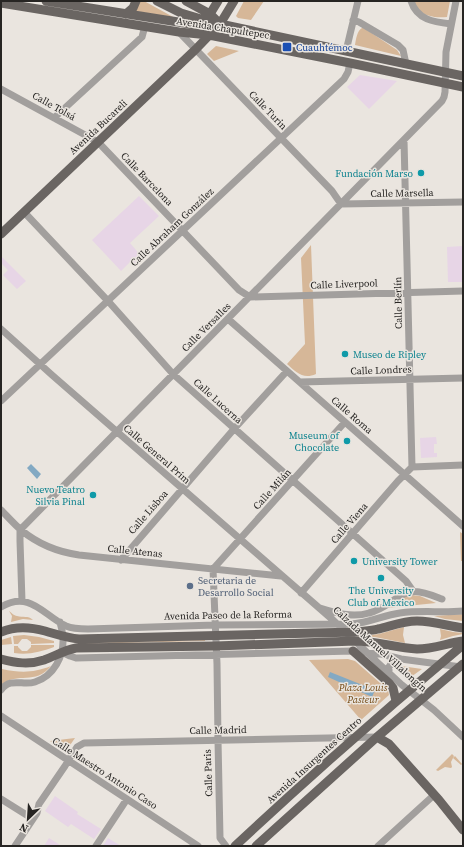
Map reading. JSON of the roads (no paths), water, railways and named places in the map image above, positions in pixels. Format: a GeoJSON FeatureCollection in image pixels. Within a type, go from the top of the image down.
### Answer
{"type":"FeatureCollection","features":[{"type":"Feature","properties":{"kind":"main road","name":"Avenida Chapultepec"},"geometry":{"type":"LineString","coordinates":[[46,1],[128,12]]}},
{"type":"Feature","properties":{"kind":"main road","name":"Avenida Chapultepec"},"geometry":{"type":"LineString","coordinates":[[78,1],[197,25],[220,24],[463,76]]}},
{"type":"Feature","properties":{"kind":"main road"},"geometry":{"type":"LineString","coordinates":[[128,12],[135,5],[136,1]]}},
{"type":"Feature","properties":{"kind":"main road"},"geometry":{"type":"LineString","coordinates":[[157,1],[181,13],[220,24]]}},
{"type":"Feature","properties":{"kind":"main road"},"geometry":{"type":"LineString","coordinates":[[186,1],[210,14],[220,24]]}},
{"type":"Feature","properties":{"kind":"main road"},"geometry":{"type":"LineString","coordinates":[[210,14],[218,1]]}},
{"type":"Feature","properties":{"kind":"main road","name":"Avenida Bucareli"},"geometry":{"type":"LineString","coordinates":[[1,234],[196,49],[220,24],[234,1]]}},
{"type":"Feature","properties":{"kind":"main road","name":"Avenida Chapultepec"},"geometry":{"type":"LineString","coordinates":[[1,3],[179,32],[209,35],[463,87]]}},
{"type":"Feature","properties":{"kind":"main road","name":"Avenida Paseo de la Reforma"},"geometry":{"type":"LineString","coordinates":[[1,632],[16,628],[27,628],[43,630],[79,639],[347,633],[376,630],[400,623],[416,621],[463,628]]}},
{"type":"Feature","properties":{"kind":"main road"},"geometry":{"type":"LineString","coordinates":[[1,659],[13,662],[29,663],[44,660],[68,649],[76,648],[216,650],[355,641],[419,649],[434,648],[463,641]]}},
{"type":"Feature","properties":{"kind":"main road","name":"Avenida Insurgentes Centro"},"geometry":{"type":"LineString","coordinates":[[235,846],[354,738],[463,645]]}},
{"type":"Feature","properties":{"kind":"main road"},"geometry":{"type":"LineString","coordinates":[[353,651],[389,683],[393,688],[396,701]]}},
{"type":"Feature","properties":{"kind":"main road"},"geometry":{"type":"LineString","coordinates":[[256,846],[377,737],[462,666]]}},
{"type":"Feature","properties":{"kind":"main road"},"geometry":{"type":"LineString","coordinates":[[377,737],[389,744],[463,830]]}},
{"type":"Feature","properties":{"kind":"street"},"geometry":{"type":"LineString","coordinates":[[346,51],[358,1]]}},
{"type":"Feature","properties":{"kind":"street"},"geometry":{"type":"LineString","coordinates":[[411,1],[412,6],[419,14],[428,20],[438,23],[451,24]]}},
{"type":"Feature","properties":{"kind":"street","name":"Calle Versalles"},"geometry":{"type":"LineString","coordinates":[[20,530],[442,101],[445,92],[446,52],[456,1]]}},
{"type":"Feature","properties":{"kind":"street"},"geometry":{"type":"LineString","coordinates":[[353,20],[398,44],[403,50],[406,64]]}},
{"type":"Feature","properties":{"kind":"street"},"geometry":{"type":"LineString","coordinates":[[54,118],[142,37],[145,26]]}},
{"type":"Feature","properties":{"kind":"street","name":"Calle Turin"},"geometry":{"type":"LineString","coordinates":[[179,32],[332,191],[341,204]]}},
{"type":"Feature","properties":{"kind":"street","name":"Calle Abraham González"},"geometry":{"type":"LineString","coordinates":[[1,401],[344,79],[348,72],[350,63]]}},
{"type":"Feature","properties":{"kind":"street","name":"Calle Tolsá"},"geometry":{"type":"LineString","coordinates":[[1,88],[98,142]]}},
{"type":"Feature","properties":{"kind":"street","name":"Calle Berlín"},"geometry":{"type":"LineString","coordinates":[[404,140],[412,467]]}},
{"type":"Feature","properties":{"kind":"street","name":"Calle Barcelona"},"geometry":{"type":"LineString","coordinates":[[98,142],[239,290],[250,297]]}},
{"type":"Feature","properties":{"kind":"street","name":"Calle Marsella"},"geometry":{"type":"LineString","coordinates":[[341,204],[463,202]]}},
{"type":"Feature","properties":{"kind":"street","name":"Calle Lucerna"},"geometry":{"type":"LineString","coordinates":[[24,212],[174,374],[406,581],[413,591]]}},
{"type":"Feature","properties":{"kind":"street","name":"Calle Liverpool"},"geometry":{"type":"LineString","coordinates":[[250,297],[463,291]]}},
{"type":"Feature","properties":{"kind":"street","name":"Calle Roma"},"geometry":{"type":"LineString","coordinates":[[228,318],[463,526]]}},
{"type":"Feature","properties":{"kind":"street","name":"Calle General Prim"},"geometry":{"type":"LineString","coordinates":[[1,329],[116,432],[301,593]]}},
{"type":"Feature","properties":{"kind":"street","name":"Calle Lisboa"},"geometry":{"type":"LineString","coordinates":[[121,560],[234,429],[287,371]]}},
{"type":"Feature","properties":{"kind":"street","name":"Calle Londres"},"geometry":{"type":"LineString","coordinates":[[300,382],[463,378]]}},
{"type":"Feature","properties":{"kind":"street","name":"Calle Milán"},"geometry":{"type":"LineString","coordinates":[[213,569],[345,422]]}},
{"type":"Feature","properties":{"kind":"street"},"geometry":{"type":"LineString","coordinates":[[412,467],[463,465]]}},
{"type":"Feature","properties":{"kind":"street","name":"Calle Viena"},"geometry":{"type":"LineString","coordinates":[[301,593],[404,474],[412,467]]}},
{"type":"Feature","properties":{"kind":"street","name":"Calle Atenas"},"geometry":{"type":"LineString","coordinates":[[1,510],[20,530],[36,540],[65,553],[282,576]]}},
{"type":"Feature","properties":{"kind":"street"},"geometry":{"type":"LineString","coordinates":[[1,607],[11,602],[22,601],[20,530]]}},
{"type":"Feature","properties":{"kind":"street","name":"Calle Paris"},"geometry":{"type":"LineString","coordinates":[[213,569],[216,636],[220,838],[218,846]]}},
{"type":"Feature","properties":{"kind":"street"},"geometry":{"type":"LineString","coordinates":[[318,607],[337,613],[361,615],[382,608],[399,596],[413,591],[425,593],[442,599]]}},
{"type":"Feature","properties":{"kind":"street","name":"Calzada Manuel Villalongín"},"geometry":{"type":"LineString","coordinates":[[301,593],[347,633],[389,673],[421,699],[463,737]]}},
{"type":"Feature","properties":{"kind":"street","name":"Avenida Paseo de la Reforma"},"geometry":{"type":"LineString","coordinates":[[22,601],[36,606],[67,626],[83,629],[337,624],[366,622],[408,612],[463,611]]}},
{"type":"Feature","properties":{"kind":"street"},"geometry":{"type":"LineString","coordinates":[[1,690],[6,685],[14,682],[35,682],[50,672],[58,661],[62,652],[64,636],[60,622]]}},
{"type":"Feature","properties":{"kind":"street"},"geometry":{"type":"LineString","coordinates":[[216,650],[353,651],[381,654],[395,658],[462,666]]}},
{"type":"Feature","properties":{"kind":"street"},"geometry":{"type":"LineString","coordinates":[[389,673],[390,667],[395,658]]}},
{"type":"Feature","properties":{"kind":"street","name":"Calle Maestro Antonio Caso"},"geometry":{"type":"LineString","coordinates":[[1,716],[198,846]]}},
{"type":"Feature","properties":{"kind":"street","name":"Calle Madrid"},"geometry":{"type":"LineString","coordinates":[[15,846],[33,820],[37,813],[39,804],[68,760],[77,747],[84,743],[377,737]]}},
{"type":"Feature","properties":{"kind":"street"},"geometry":{"type":"LineString","coordinates":[[378,846],[434,795]]}},
{"type":"Feature","properties":{"kind":"street"},"geometry":{"type":"LineString","coordinates":[[1,799],[33,820]]}},
{"type":"Feature","properties":{"kind":"street"},"geometry":{"type":"LineString","coordinates":[[96,846],[127,799]]}},
{"type":"Feature","properties":{"kind":"street"},"geometry":{"type":"LineString","coordinates":[[220,838],[226,846]]}},
{"type":"Feature","properties":{"kind":"water"},"geometry":{"type":"Polygon","coordinates":[[[31,464],[41,474],[37,479],[27,468],[31,464]]]}},
{"type":"Feature","properties":{"kind":"water"},"geometry":{"type":"Polygon","coordinates":[[[330,672],[375,690],[372,697],[328,677],[330,672]]]}},
{"type":"Feature","properties":{"kind":"place","name":"Cuauhtémoc"},"geometry":{"type":"Point","coordinates":[287,47]}},
{"type":"Feature","properties":{"kind":"place","name":"Fundación Marso"},"geometry":{"type":"Point","coordinates":[421,173]}},
{"type":"Feature","properties":{"kind":"place","name":"Museo de Ripley"},"geometry":{"type":"Point","coordinates":[345,354]}},
{"type":"Feature","properties":{"kind":"place","name":"Museum of Chocolate"},"geometry":{"type":"Point","coordinates":[347,441]}},
{"type":"Feature","properties":{"kind":"place","name":"Nuevo Teatro Silvia Pinal"},"geometry":{"type":"Point","coordinates":[93,495]}},
{"type":"Feature","properties":{"kind":"place","name":"University Tower"},"geometry":{"type":"Point","coordinates":[354,561]}},
{"type":"Feature","properties":{"kind":"place","name":"The University Club of Mexico"},"geometry":{"type":"Point","coordinates":[381,578]}},
{"type":"Feature","properties":{"kind":"place","name":"Secretaria de Desarrollo Social"},"geometry":{"type":"Point","coordinates":[190,586]}},
{"type":"Feature","properties":{"kind":"park label","name":"Plaza Louis Pasteur"},"geometry":{"type":"Point","coordinates":[363,692]}}]}
